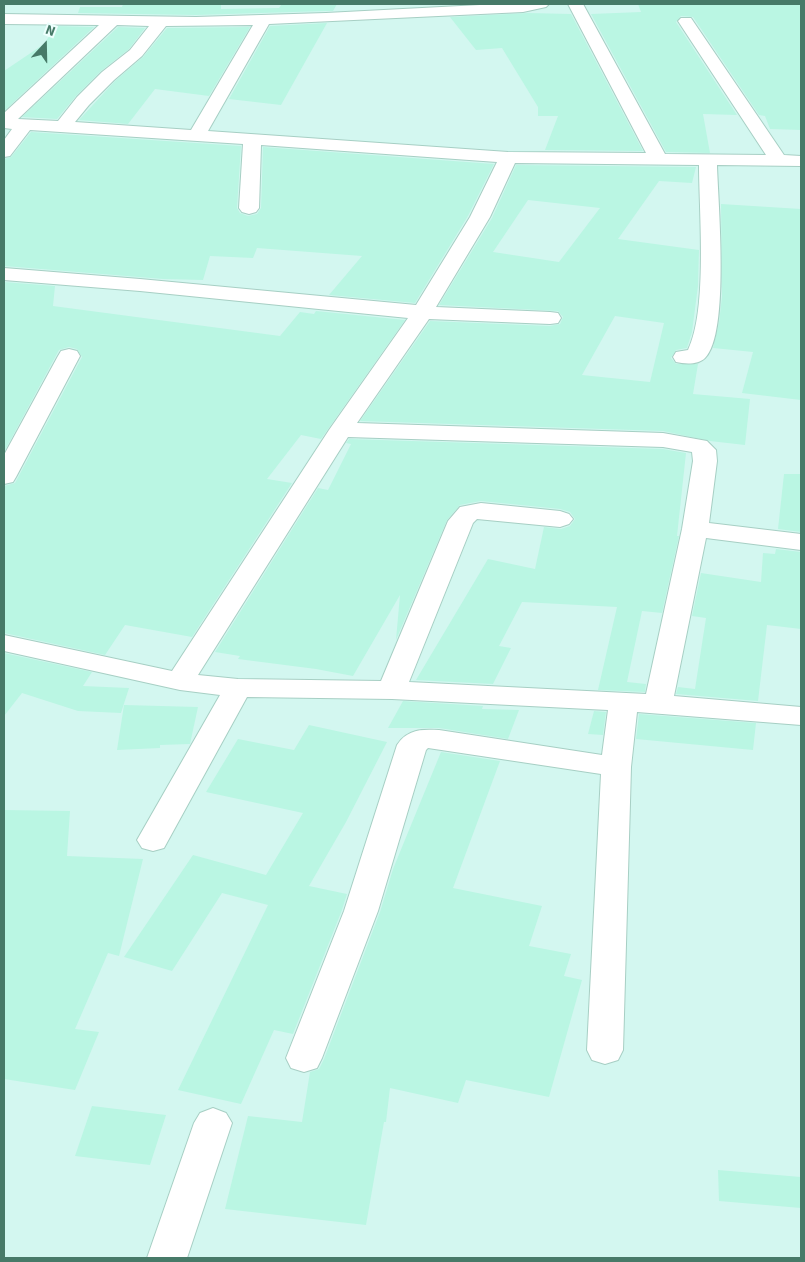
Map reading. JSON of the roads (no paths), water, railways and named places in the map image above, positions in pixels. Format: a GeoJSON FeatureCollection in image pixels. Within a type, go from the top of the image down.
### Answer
{"type":"FeatureCollection","features":[{"type":"Feature","properties":{"kind":"street"},"geometry":{"type":"LineString","coordinates":[[104,4],[106,21]]}},
{"type":"Feature","properties":{"kind":"street"},"geometry":{"type":"LineString","coordinates":[[4,19],[160,23],[264,20],[326,11],[523,7],[541,4]]}},
{"type":"Feature","properties":{"kind":"street"},"geometry":{"type":"LineString","coordinates":[[576,4],[659,160]]}},
{"type":"Feature","properties":{"kind":"street"},"geometry":{"type":"LineString","coordinates":[[197,135],[264,20]]}},
{"type":"Feature","properties":{"kind":"street"},"geometry":{"type":"LineString","coordinates":[[4,123],[106,21]]}},
{"type":"Feature","properties":{"kind":"street"},"geometry":{"type":"LineString","coordinates":[[686,21],[779,161]]}},
{"type":"Feature","properties":{"kind":"street"},"geometry":{"type":"LineString","coordinates":[[62,128],[83,101],[108,76],[136,54],[160,23]]}},
{"type":"Feature","properties":{"kind":"street"},"geometry":{"type":"LineString","coordinates":[[4,123],[252,138],[508,157],[708,161],[801,160]]}},
{"type":"Feature","properties":{"kind":"street"},"geometry":{"type":"LineString","coordinates":[[4,152],[25,124]]}},
{"type":"Feature","properties":{"kind":"street"},"geometry":{"type":"LineString","coordinates":[[249,208],[252,138]]}},
{"type":"Feature","properties":{"kind":"street"},"geometry":{"type":"LineString","coordinates":[[180,682],[341,430],[422,313],[480,217],[508,157]]}},
{"type":"Feature","properties":{"kind":"street"},"geometry":{"type":"LineString","coordinates":[[684,357],[695,356],[700,353],[710,290],[708,161]]}},
{"type":"Feature","properties":{"kind":"street"},"geometry":{"type":"LineString","coordinates":[[4,274],[64,277],[192,292],[422,313],[550,318]]}},
{"type":"Feature","properties":{"kind":"street"},"geometry":{"type":"LineString","coordinates":[[4,477],[70,356]]}},
{"type":"Feature","properties":{"kind":"street"},"geometry":{"type":"LineString","coordinates":[[341,430],[663,440],[699,446],[704,450],[705,461],[695,530],[658,704]]}},
{"type":"Feature","properties":{"kind":"street"},"geometry":{"type":"LineString","coordinates":[[392,690],[461,521],[469,512],[481,511],[560,519]]}},
{"type":"Feature","properties":{"kind":"street"},"geometry":{"type":"LineString","coordinates":[[695,530],[801,542]]}},
{"type":"Feature","properties":{"kind":"street"},"geometry":{"type":"LineString","coordinates":[[4,643],[180,682],[238,688],[392,690],[658,704],[801,716]]}},
{"type":"Feature","properties":{"kind":"street"},"geometry":{"type":"LineString","coordinates":[[153,840],[238,688]]}},
{"type":"Feature","properties":{"kind":"street"},"geometry":{"type":"LineString","coordinates":[[605,1050],[616,768],[624,702]]}},
{"type":"Feature","properties":{"kind":"street"},"geometry":{"type":"LineString","coordinates":[[304,1058],[361,911],[412,745],[422,738],[439,739],[616,768]]}},
{"type":"Feature","properties":{"kind":"street"},"geometry":{"type":"LineString","coordinates":[[167,1258],[213,1123]]}}]}
